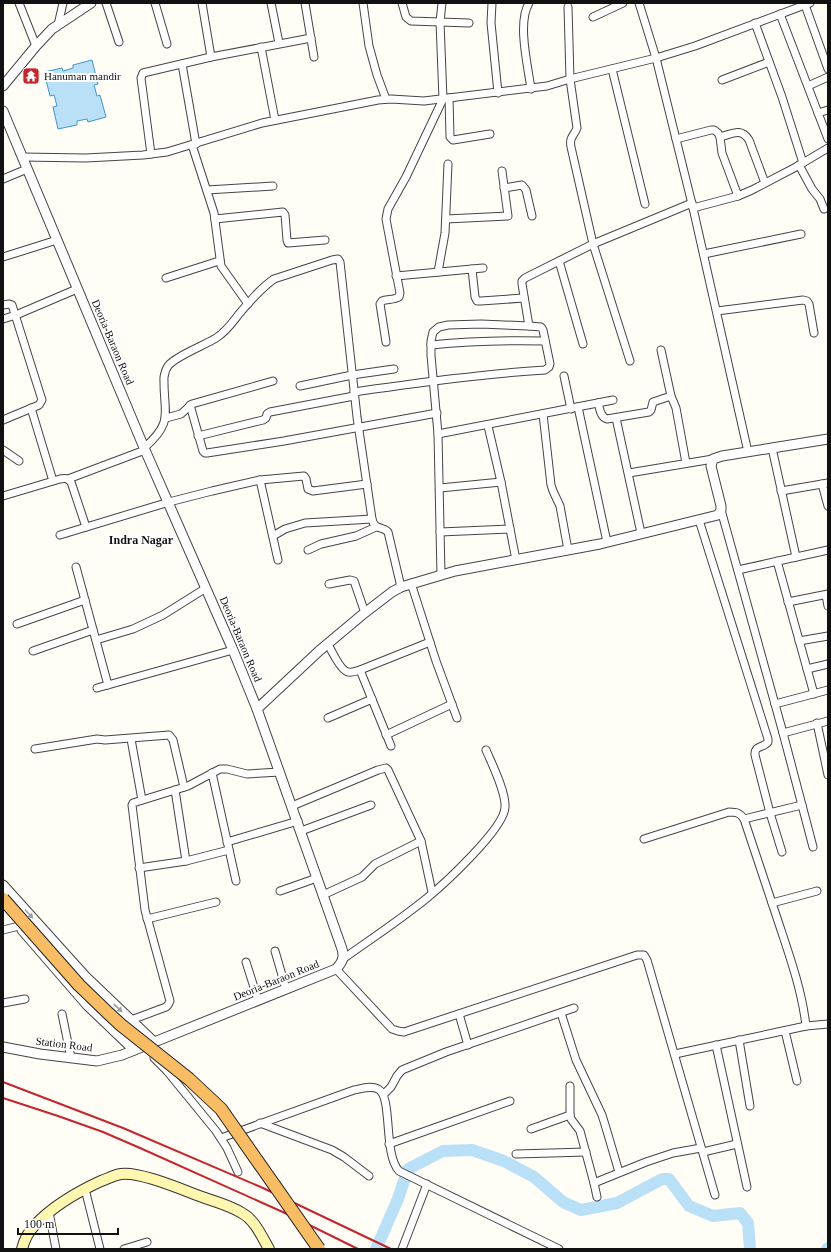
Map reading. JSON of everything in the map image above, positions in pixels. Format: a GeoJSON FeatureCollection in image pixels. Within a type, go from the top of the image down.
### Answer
{"type":"FeatureCollection","features":[{"type":"Feature","properties":{"kind":"highway"},"geometry":{"type":"LineString","coordinates":[[3,899],[79,985],[121,1025],[188,1079],[220,1109],[319,1249]]}},
{"type":"Feature","properties":{"kind":"main road"},"geometry":{"type":"LineString","coordinates":[[22,1249],[33,1226],[49,1212],[85,1189],[120,1174],[130,1174],[143,1176],[243,1213],[258,1229],[269,1249]]}},
{"type":"Feature","properties":{"kind":"street"},"geometry":{"type":"LineString","coordinates":[[19,3],[36,46]]}},
{"type":"Feature","properties":{"kind":"street"},"geometry":{"type":"LineString","coordinates":[[58,25],[63,3]]}},
{"type":"Feature","properties":{"kind":"street"},"geometry":{"type":"LineString","coordinates":[[3,86],[52,29],[91,3]]}},
{"type":"Feature","properties":{"kind":"street"},"geometry":{"type":"LineString","coordinates":[[106,3],[119,42]]}},
{"type":"Feature","properties":{"kind":"street"},"geometry":{"type":"LineString","coordinates":[[155,3],[167,44]]}},
{"type":"Feature","properties":{"kind":"street"},"geometry":{"type":"LineString","coordinates":[[202,3],[212,57]]}},
{"type":"Feature","properties":{"kind":"street"},"geometry":{"type":"LineString","coordinates":[[271,3],[278,44]]}},
{"type":"Feature","properties":{"kind":"street"},"geometry":{"type":"LineString","coordinates":[[305,3],[314,56]]}},
{"type":"Feature","properties":{"kind":"street"},"geometry":{"type":"LineString","coordinates":[[363,3],[369,46],[377,75],[386,99]]}},
{"type":"Feature","properties":{"kind":"street"},"geometry":{"type":"LineString","coordinates":[[402,3],[406,17],[411,21],[469,23]]}},
{"type":"Feature","properties":{"kind":"street"},"geometry":{"type":"LineString","coordinates":[[442,3],[440,22],[450,137],[453,140],[490,134]]}},
{"type":"Feature","properties":{"kind":"street"},"geometry":{"type":"LineString","coordinates":[[492,3],[491,23],[498,93]]}},
{"type":"Feature","properties":{"kind":"street"},"geometry":{"type":"LineString","coordinates":[[529,3],[524,13],[523,32],[531,89]]}},
{"type":"Feature","properties":{"kind":"street"},"geometry":{"type":"LineString","coordinates":[[593,17],[623,3]]}},
{"type":"Feature","properties":{"kind":"street"},"geometry":{"type":"LineString","coordinates":[[639,3],[656,58],[693,205],[748,452]]}},
{"type":"Feature","properties":{"kind":"street"},"geometry":{"type":"LineString","coordinates":[[22,157],[86,158],[167,152],[262,123],[386,99],[424,101],[547,86],[656,58],[695,46],[807,4],[828,69]]}},
{"type":"Feature","properties":{"kind":"street"},"geometry":{"type":"LineString","coordinates":[[568,7],[570,79],[577,128],[570,139],[570,143],[593,244],[630,361]]}},
{"type":"Feature","properties":{"kind":"street"},"geometry":{"type":"LineString","coordinates":[[780,14],[828,139]]}},
{"type":"Feature","properties":{"kind":"street"},"geometry":{"type":"LineString","coordinates":[[755,23],[782,97],[801,164],[812,190],[820,199],[824,209]]}},
{"type":"Feature","properties":{"kind":"street"},"geometry":{"type":"LineString","coordinates":[[151,154],[142,75],[146,72],[212,57],[311,38]]}},
{"type":"Feature","properties":{"kind":"street"},"geometry":{"type":"LineString","coordinates":[[261,47],[275,120]]}},
{"type":"Feature","properties":{"kind":"street"},"geometry":{"type":"LineString","coordinates":[[722,80],[769,62]]}},
{"type":"Feature","properties":{"kind":"street"},"geometry":{"type":"LineString","coordinates":[[182,64],[194,144],[215,219],[219,261],[248,304]]}},
{"type":"Feature","properties":{"kind":"street"},"geometry":{"type":"LineString","coordinates":[[612,69],[645,204]]}},
{"type":"Feature","properties":{"kind":"street"},"geometry":{"type":"LineString","coordinates":[[808,86],[828,77]]}},
{"type":"Feature","properties":{"kind":"street"},"geometry":{"type":"LineString","coordinates":[[386,342],[380,304],[384,300],[397,299],[400,297],[386,219],[387,213],[390,204],[406,177],[446,99]]}},
{"type":"Feature","properties":{"kind":"street"},"geometry":{"type":"LineString","coordinates":[[818,113],[828,110]]}},
{"type":"Feature","properties":{"kind":"street","name":"Deoria-Baraon Road"},"geometry":{"type":"LineString","coordinates":[[3,111],[145,449],[233,650],[257,709],[298,821],[343,952],[343,960],[336,969],[122,1055]]}},
{"type":"Feature","properties":{"kind":"street"},"geometry":{"type":"LineString","coordinates":[[676,139],[711,130],[718,132],[722,153],[738,196]]}},
{"type":"Feature","properties":{"kind":"street"},"geometry":{"type":"LineString","coordinates":[[720,137],[738,132],[746,135],[765,183]]}},
{"type":"Feature","properties":{"kind":"street"},"geometry":{"type":"LineString","coordinates":[[529,326],[522,284],[524,279],[593,244],[693,205],[738,196],[801,164],[828,148]]}},
{"type":"Feature","properties":{"kind":"street"},"geometry":{"type":"LineString","coordinates":[[438,272],[445,233],[448,164]]}},
{"type":"Feature","properties":{"kind":"street"},"geometry":{"type":"LineString","coordinates":[[3,179],[27,169]]}},
{"type":"Feature","properties":{"kind":"street"},"geometry":{"type":"LineString","coordinates":[[446,219],[506,217],[508,215],[502,171]]}},
{"type":"Feature","properties":{"kind":"street"},"geometry":{"type":"LineString","coordinates":[[504,188],[522,185],[526,190],[532,216]]}},
{"type":"Feature","properties":{"kind":"street"},"geometry":{"type":"LineString","coordinates":[[207,190],[273,186]]}},
{"type":"Feature","properties":{"kind":"street"},"geometry":{"type":"LineString","coordinates":[[215,219],[283,212],[285,215],[288,243],[325,240]]}},
{"type":"Feature","properties":{"kind":"street"},"geometry":{"type":"LineString","coordinates":[[704,254],[801,234]]}},
{"type":"Feature","properties":{"kind":"street"},"geometry":{"type":"LineString","coordinates":[[3,257],[57,240]]}},
{"type":"Feature","properties":{"kind":"street"},"geometry":{"type":"LineString","coordinates":[[3,496],[64,478],[68,479],[145,449],[162,430],[166,418],[164,377],[169,365],[222,334],[248,304],[268,283],[274,279],[338,259],[340,262],[358,427],[372,519],[373,524],[376,527]]}},
{"type":"Feature","properties":{"kind":"street"},"geometry":{"type":"LineString","coordinates":[[166,278],[219,261]]}},
{"type":"Feature","properties":{"kind":"street"},"geometry":{"type":"LineString","coordinates":[[559,261],[583,344]]}},
{"type":"Feature","properties":{"kind":"street"},"geometry":{"type":"LineString","coordinates":[[396,276],[482,268]]}},
{"type":"Feature","properties":{"kind":"street"},"geometry":{"type":"LineString","coordinates":[[472,269],[475,297],[477,301],[524,298]]}},
{"type":"Feature","properties":{"kind":"street"},"geometry":{"type":"LineString","coordinates":[[3,319],[16,315],[77,288]]}},
{"type":"Feature","properties":{"kind":"street"},"geometry":{"type":"LineString","coordinates":[[717,311],[803,300],[807,301],[809,304],[814,333]]}},
{"type":"Feature","properties":{"kind":"street"},"geometry":{"type":"LineString","coordinates":[[3,305],[12,305],[41,395],[41,403],[3,420]]}},
{"type":"Feature","properties":{"kind":"street"},"geometry":{"type":"LineString","coordinates":[[198,436],[264,420],[270,412],[354,394],[434,381],[495,373],[545,370],[550,367],[550,364],[541,327],[481,324],[443,326],[432,332],[431,345],[434,381],[437,413],[438,434],[441,575]]}},
{"type":"Feature","properties":{"kind":"street"},"geometry":{"type":"LineString","coordinates":[[431,345],[477,341],[545,341]]}},
{"type":"Feature","properties":{"kind":"street"},"geometry":{"type":"LineString","coordinates":[[661,350],[670,396],[676,408],[686,464]]}},
{"type":"Feature","properties":{"kind":"street"},"geometry":{"type":"LineString","coordinates":[[300,386],[352,375],[394,369]]}},
{"type":"Feature","properties":{"kind":"street"},"geometry":{"type":"LineString","coordinates":[[564,376],[575,408],[607,542]]}},
{"type":"Feature","properties":{"kind":"street"},"geometry":{"type":"LineString","coordinates":[[166,418],[181,414],[190,405],[273,381]]}},
{"type":"Feature","properties":{"kind":"street"},"geometry":{"type":"LineString","coordinates":[[598,403],[601,416],[607,419],[649,412],[653,402],[670,396]]}},
{"type":"Feature","properties":{"kind":"street"},"geometry":{"type":"LineString","coordinates":[[438,434],[488,426],[613,400]]}},
{"type":"Feature","properties":{"kind":"street"},"geometry":{"type":"LineString","coordinates":[[190,405],[198,436],[205,453],[284,441],[437,413]]}},
{"type":"Feature","properties":{"kind":"street"},"geometry":{"type":"LineString","coordinates":[[31,408],[53,481]]}},
{"type":"Feature","properties":{"kind":"street"},"geometry":{"type":"LineString","coordinates":[[543,414],[551,485],[560,506],[568,550]]}},
{"type":"Feature","properties":{"kind":"street"},"geometry":{"type":"LineString","coordinates":[[616,418],[641,533]]}},
{"type":"Feature","properties":{"kind":"street"},"geometry":{"type":"LineString","coordinates":[[488,426],[501,482],[516,560]]}},
{"type":"Feature","properties":{"kind":"street"},"geometry":{"type":"LineString","coordinates":[[629,473],[828,439]]}},
{"type":"Feature","properties":{"kind":"street"},"geometry":{"type":"LineString","coordinates":[[772,448],[796,557]]}},
{"type":"Feature","properties":{"kind":"street"},"geometry":{"type":"LineString","coordinates":[[3,450],[19,461]]}},
{"type":"Feature","properties":{"kind":"street"},"geometry":{"type":"LineString","coordinates":[[713,459],[711,466],[721,510],[783,732],[813,848]]}},
{"type":"Feature","properties":{"kind":"street"},"geometry":{"type":"LineString","coordinates":[[60,535],[169,502],[260,480],[304,476],[308,489],[313,491],[367,484]]}},
{"type":"Feature","properties":{"kind":"street"},"geometry":{"type":"LineString","coordinates":[[68,479],[71,482],[86,527]]}},
{"type":"Feature","properties":{"kind":"street"},"geometry":{"type":"LineString","coordinates":[[260,480],[278,560]]}},
{"type":"Feature","properties":{"kind":"street"},"geometry":{"type":"LineString","coordinates":[[440,488],[501,482]]}},
{"type":"Feature","properties":{"kind":"street"},"geometry":{"type":"LineString","coordinates":[[781,491],[825,484],[828,506]]}},
{"type":"Feature","properties":{"kind":"street"},"geometry":{"type":"LineString","coordinates":[[257,709],[364,613],[401,587],[456,571],[607,542],[700,520],[718,515],[721,510]]}},
{"type":"Feature","properties":{"kind":"street"},"geometry":{"type":"LineString","coordinates":[[273,536],[284,529],[305,523],[372,519]]}},
{"type":"Feature","properties":{"kind":"street"},"geometry":{"type":"LineString","coordinates":[[700,520],[768,739],[767,744],[756,748],[755,751],[770,813],[782,852]]}},
{"type":"Feature","properties":{"kind":"street"},"geometry":{"type":"LineString","coordinates":[[308,550],[321,544],[356,536],[376,527],[386,529],[401,587]]}},
{"type":"Feature","properties":{"kind":"street"},"geometry":{"type":"LineString","coordinates":[[440,532],[510,529]]}},
{"type":"Feature","properties":{"kind":"street"},"geometry":{"type":"LineString","coordinates":[[738,570],[828,550]]}},
{"type":"Feature","properties":{"kind":"street"},"geometry":{"type":"LineString","coordinates":[[777,561],[814,694]]}},
{"type":"Feature","properties":{"kind":"street"},"geometry":{"type":"LineString","coordinates":[[76,567],[108,685]]}},
{"type":"Feature","properties":{"kind":"street"},"geometry":{"type":"LineString","coordinates":[[329,584],[350,580],[354,581],[364,613]]}},
{"type":"Feature","properties":{"kind":"street"},"geometry":{"type":"LineString","coordinates":[[411,584],[457,718]]}},
{"type":"Feature","properties":{"kind":"street"},"geometry":{"type":"LineString","coordinates":[[96,640],[132,629],[163,615],[206,588]]}},
{"type":"Feature","properties":{"kind":"street"},"geometry":{"type":"LineString","coordinates":[[788,602],[827,594],[828,606]]}},
{"type":"Feature","properties":{"kind":"street"},"geometry":{"type":"LineString","coordinates":[[17,624],[85,600]]}},
{"type":"Feature","properties":{"kind":"street"},"geometry":{"type":"LineString","coordinates":[[33,651],[93,630]]}},
{"type":"Feature","properties":{"kind":"street"},"geometry":{"type":"LineString","coordinates":[[799,641],[828,636]]}},
{"type":"Feature","properties":{"kind":"street"},"geometry":{"type":"LineString","coordinates":[[328,644],[344,671],[350,672],[360,670],[430,642]]}},
{"type":"Feature","properties":{"kind":"street"},"geometry":{"type":"LineString","coordinates":[[97,688],[233,650]]}},
{"type":"Feature","properties":{"kind":"street"},"geometry":{"type":"LineString","coordinates":[[807,668],[828,664]]}},
{"type":"Feature","properties":{"kind":"street"},"geometry":{"type":"LineString","coordinates":[[360,670],[390,746]]}},
{"type":"Feature","properties":{"kind":"street"},"geometry":{"type":"LineString","coordinates":[[775,704],[828,690]]}},
{"type":"Feature","properties":{"kind":"street"},"geometry":{"type":"LineString","coordinates":[[328,718],[372,699]]}},
{"type":"Feature","properties":{"kind":"street"},"geometry":{"type":"LineString","coordinates":[[386,734],[452,704]]}},
{"type":"Feature","properties":{"kind":"street"},"geometry":{"type":"LineString","coordinates":[[783,732],[828,721]]}},
{"type":"Feature","properties":{"kind":"street"},"geometry":{"type":"LineString","coordinates":[[817,724],[828,775]]}},
{"type":"Feature","properties":{"kind":"street"},"geometry":{"type":"LineString","coordinates":[[35,748],[97,739],[131,739],[169,735],[173,740],[184,787]]}},
{"type":"Feature","properties":{"kind":"street"},"geometry":{"type":"LineString","coordinates":[[131,739],[142,800]]}},
{"type":"Feature","properties":{"kind":"street"},"geometry":{"type":"LineString","coordinates":[[343,960],[432,892],[449,877],[492,833],[504,814],[505,807],[504,798],[486,750]]}},
{"type":"Feature","properties":{"kind":"street"},"geometry":{"type":"LineString","coordinates":[[292,806],[386,768],[421,841],[432,892]]}},
{"type":"Feature","properties":{"kind":"street"},"geometry":{"type":"LineString","coordinates":[[131,1020],[166,1007],[170,1002],[147,919],[139,868],[133,803],[184,787],[220,769],[227,769],[247,774],[280,772]]}},
{"type":"Feature","properties":{"kind":"street"},"geometry":{"type":"LineString","coordinates":[[212,773],[236,880]]}},
{"type":"Feature","properties":{"kind":"street"},"geometry":{"type":"LineString","coordinates":[[174,790],[186,861]]}},
{"type":"Feature","properties":{"kind":"street"},"geometry":{"type":"LineString","coordinates":[[301,831],[371,805]]}},
{"type":"Feature","properties":{"kind":"street"},"geometry":{"type":"LineString","coordinates":[[744,819],[802,805]]}},
{"type":"Feature","properties":{"kind":"street"},"geometry":{"type":"LineString","coordinates":[[644,839],[729,812],[741,814],[744,819],[792,963],[801,995],[806,1026]]}},
{"type":"Feature","properties":{"kind":"street"},"geometry":{"type":"LineString","coordinates":[[139,868],[186,861],[298,821]]}},
{"type":"Feature","properties":{"kind":"street"},"geometry":{"type":"LineString","coordinates":[[324,895],[362,877],[375,864],[421,841]]}},
{"type":"Feature","properties":{"kind":"street"},"geometry":{"type":"LineString","coordinates":[[280,890],[318,878]]}},
{"type":"Feature","properties":{"kind":"street"},"geometry":{"type":"LineString","coordinates":[[3,885],[85,976],[154,1042]]}},
{"type":"Feature","properties":{"kind":"street"},"geometry":{"type":"LineString","coordinates":[[772,903],[817,891]]}},
{"type":"Feature","properties":{"kind":"street"},"geometry":{"type":"LineString","coordinates":[[147,919],[216,902]]}},
{"type":"Feature","properties":{"kind":"street"},"geometry":{"type":"LineString","coordinates":[[3,908],[87,1005],[138,1049],[167,1071],[221,1138],[238,1172]]}},
{"type":"Feature","properties":{"kind":"street"},"geometry":{"type":"LineString","coordinates":[[3,930],[19,926]]}},
{"type":"Feature","properties":{"kind":"street"},"geometry":{"type":"LineString","coordinates":[[275,952],[286,989]]}},
{"type":"Feature","properties":{"kind":"street"},"geometry":{"type":"LineString","coordinates":[[336,969],[392,1029],[404,1032],[641,954],[644,955],[647,960],[675,1054],[715,1195]]}},
{"type":"Feature","properties":{"kind":"street"},"geometry":{"type":"LineString","coordinates":[[246,962],[258,1000]]}},
{"type":"Feature","properties":{"kind":"street"},"geometry":{"type":"LineString","coordinates":[[3,1003],[25,999]]}},
{"type":"Feature","properties":{"kind":"street"},"geometry":{"type":"LineString","coordinates":[[384,1094],[392,1088],[397,1076],[402,1070],[574,1008]]}},
{"type":"Feature","properties":{"kind":"street"},"geometry":{"type":"LineString","coordinates":[[561,1012],[576,1060],[602,1115],[619,1172]]}},
{"type":"Feature","properties":{"kind":"street"},"geometry":{"type":"LineString","coordinates":[[62,1014],[71,1058]]}},
{"type":"Feature","properties":{"kind":"street"},"geometry":{"type":"LineString","coordinates":[[459,1014],[468,1045]]}},
{"type":"Feature","properties":{"kind":"street"},"geometry":{"type":"LineString","coordinates":[[675,1054],[806,1026],[828,1024]]}},
{"type":"Feature","properties":{"kind":"street"},"geometry":{"type":"LineString","coordinates":[[785,1031],[796,1081]]}},
{"type":"Feature","properties":{"kind":"street"},"geometry":{"type":"LineString","coordinates":[[739,1040],[750,1106]]}},
{"type":"Feature","properties":{"kind":"street"},"geometry":{"type":"LineString","coordinates":[[716,1045],[747,1187]]}},
{"type":"Feature","properties":{"kind":"street","name":"Station Road"},"geometry":{"type":"LineString","coordinates":[[3,1047],[96,1061],[122,1055]]}},
{"type":"Feature","properties":{"kind":"street"},"geometry":{"type":"LineString","coordinates":[[570,1086],[570,1115],[571,1119],[580,1131],[594,1183],[596,1197]]}},
{"type":"Feature","properties":{"kind":"street"},"geometry":{"type":"LineString","coordinates":[[221,1138],[354,1090],[367,1088],[379,1089],[384,1094],[389,1144],[394,1164],[399,1171],[559,1249]]}},
{"type":"Feature","properties":{"kind":"street"},"geometry":{"type":"LineString","coordinates":[[389,1144],[510,1101]]}},
{"type":"Feature","properties":{"kind":"street"},"geometry":{"type":"LineString","coordinates":[[531,1130],[570,1115]]}},
{"type":"Feature","properties":{"kind":"street"},"geometry":{"type":"LineString","coordinates":[[260,1123],[332,1150],[369,1176]]}},
{"type":"Feature","properties":{"kind":"street"},"geometry":{"type":"LineString","coordinates":[[594,1183],[646,1162],[673,1154],[737,1144]]}},
{"type":"Feature","properties":{"kind":"street"},"geometry":{"type":"LineString","coordinates":[[516,1154],[586,1152]]}},
{"type":"Feature","properties":{"kind":"street"},"geometry":{"type":"LineString","coordinates":[[402,1249],[425,1183]]}},
{"type":"Feature","properties":{"kind":"street"},"geometry":{"type":"LineString","coordinates":[[85,1189],[100,1249]]}},
{"type":"Feature","properties":{"kind":"street"},"geometry":{"type":"LineString","coordinates":[[49,1212],[56,1249]]}},
{"type":"Feature","properties":{"kind":"street"},"geometry":{"type":"LineString","coordinates":[[124,1249],[147,1242]]}},
{"type":"Feature","properties":{"kind":"water"},"geometry":{"type":"Polygon","coordinates":[[[92,60],[98,84],[94,85],[97,96],[100,95],[106,117],[88,122],[87,119],[77,121],[77,125],[58,129],[53,107],[57,106],[54,95],[50,96],[44,72],[62,68],[63,71],[73,68],[73,65],[92,60]]]}},
{"type":"Feature","properties":{"kind":"waterway"},"geometry":{"type":"LineString","coordinates":[[376,1249],[398,1199],[408,1169],[443,1151],[472,1150],[504,1161],[534,1177],[563,1202],[581,1210],[617,1203],[662,1179],[669,1179],[689,1206],[713,1216],[740,1213],[748,1223],[750,1249]]}},
{"type":"Feature","properties":{"kind":"railway"},"geometry":{"type":"LineString","coordinates":[[3,1082],[123,1128],[263,1188],[391,1249]]}},
{"type":"Feature","properties":{"kind":"railway"},"geometry":{"type":"LineString","coordinates":[[3,1098],[103,1132],[285,1213],[358,1249]]}},
{"type":"Feature","properties":{"kind":"place","name":"Hanuman mandir"},"geometry":{"type":"Point","coordinates":[31,76]}},
{"type":"Feature","properties":{"kind":"district","name":"Indra Nagar"},"geometry":{"type":"Point","coordinates":[141,540]}}]}
